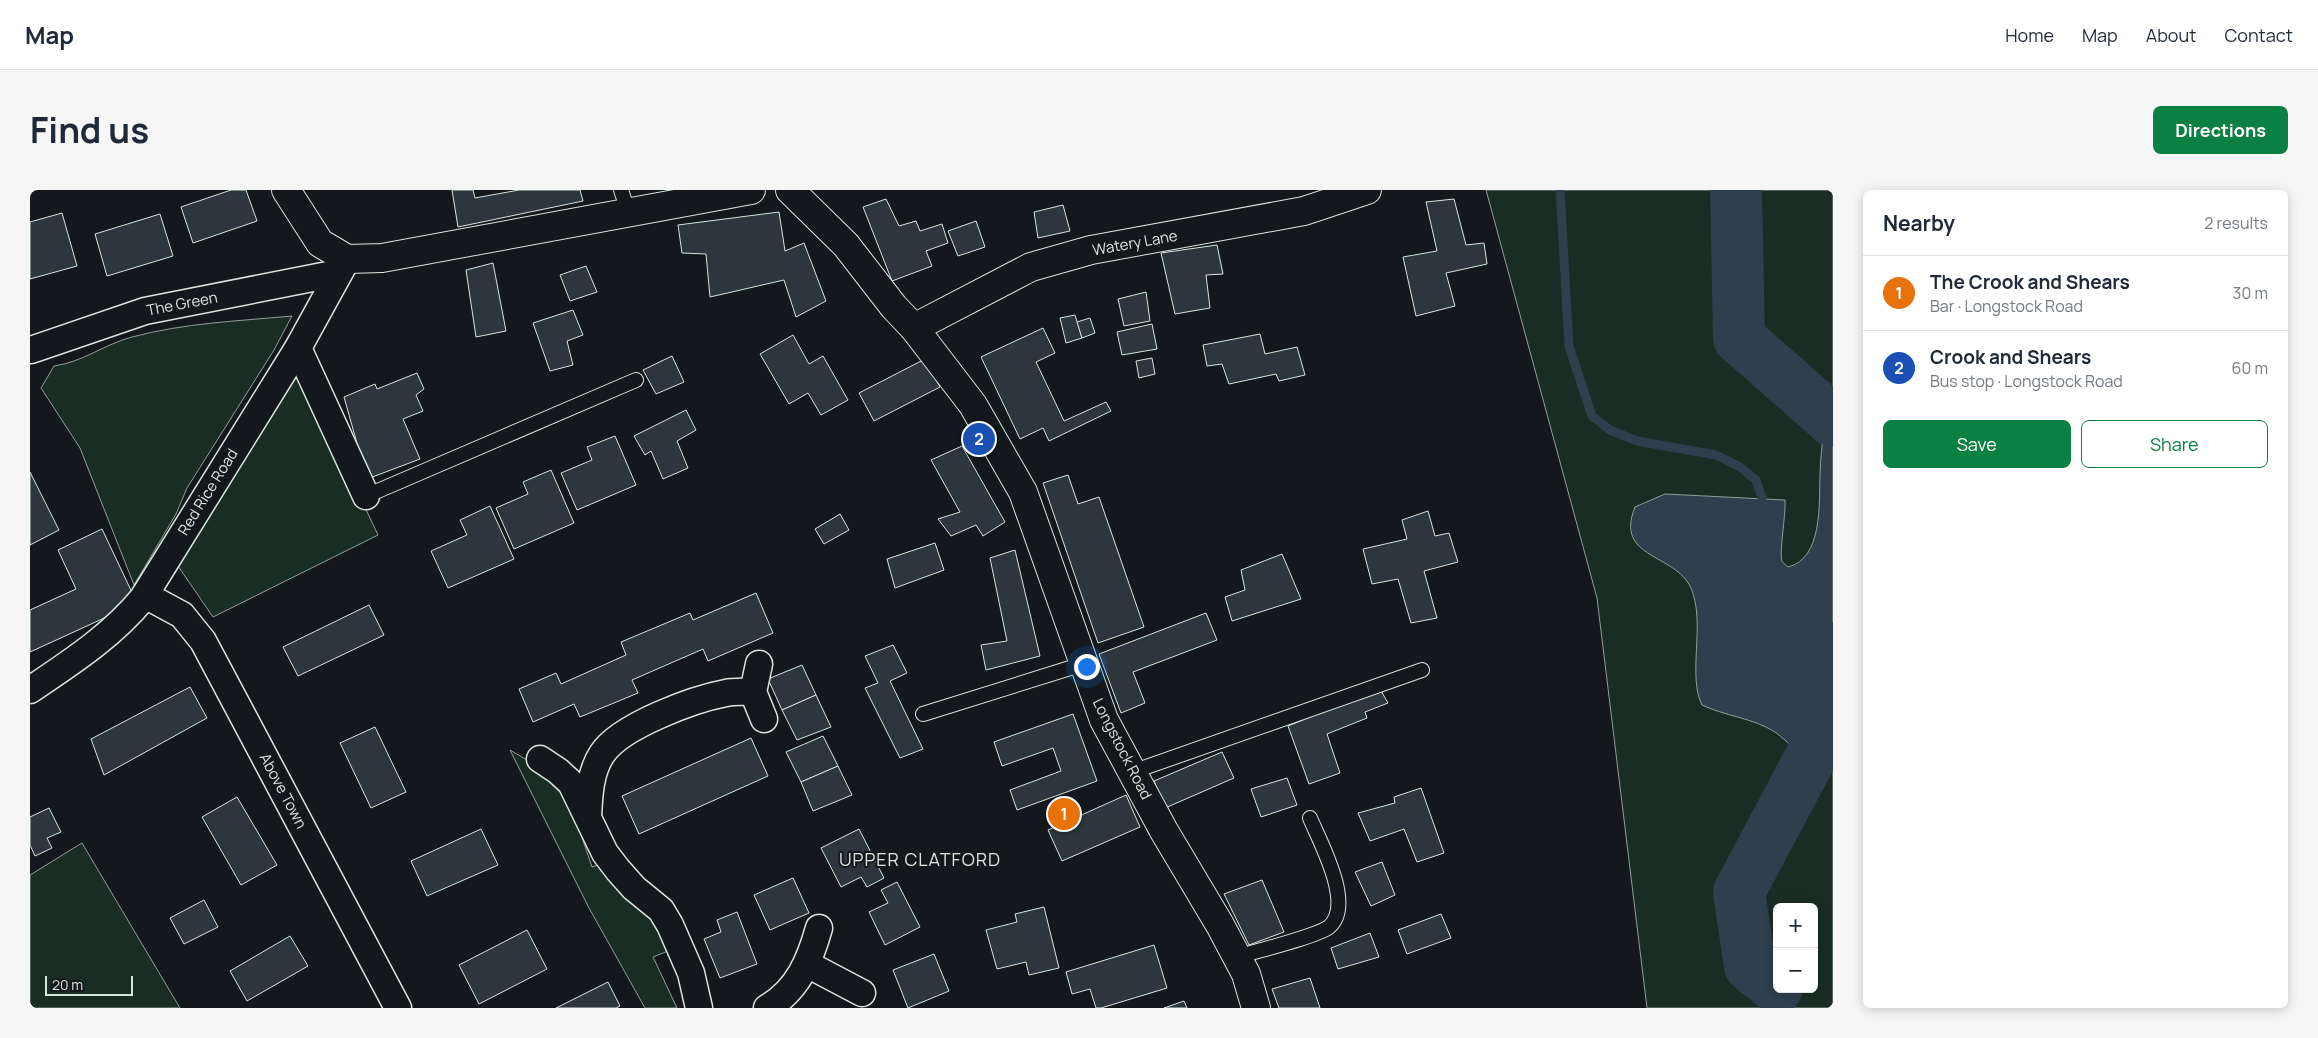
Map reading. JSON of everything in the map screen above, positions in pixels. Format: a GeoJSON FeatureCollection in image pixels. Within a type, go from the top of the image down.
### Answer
{"type":"FeatureCollection","features":[{"type":"Feature","properties":{"kind":"street"},"geometry":{"type":"LineString","coordinates":[[286,190],[320,243],[343,266],[625,201],[751,190]]}},
{"type":"Feature","properties":{"kind":"street","name":"Longstock Road"},"geometry":{"type":"LineString","coordinates":[[790,190],[846,245],[894,307],[914,328],[973,405],[1023,492],[1054,574],[1083,664],[1104,720],[1246,974],[1256,1008]]}},
{"type":"Feature","properties":{"kind":"street","name":"Watery Lane"},"geometry":{"type":"LineString","coordinates":[[914,328],[1031,267],[1091,250],[1304,211],[1367,190]]}},
{"type":"Feature","properties":{"kind":"street","name":"Red Rice Road"},"geometry":{"type":"LineString","coordinates":[[30,690],[93,646],[127,618],[145,595],[298,348],[343,266]]}},
{"type":"Feature","properties":{"kind":"street","name":"The Green"},"geometry":{"type":"LineString","coordinates":[[31,350],[145,311],[343,266]]}},
{"type":"Feature","properties":{"kind":"street"},"geometry":{"type":"LineString","coordinates":[[298,348],[366,496]]}},
{"type":"Feature","properties":{"kind":"street","name":"Above Town"},"geometry":{"type":"LineString","coordinates":[[145,595],[182,615],[203,641],[398,1008]]}},
{"type":"Feature","properties":{"kind":"street"},"geometry":{"type":"LineString","coordinates":[[759,664],[753,692],[764,719]]}},
{"type":"Feature","properties":{"kind":"street"},"geometry":{"type":"LineString","coordinates":[[588,817],[590,786],[595,771],[602,754],[613,743],[650,720],[700,699],[729,692],[753,692]]}},
{"type":"Feature","properties":{"kind":"street"},"geometry":{"type":"LineString","coordinates":[[540,759],[558,770],[571,783],[605,853],[634,888],[661,910],[670,925],[691,973],[699,1008]]}},
{"type":"Feature","properties":{"kind":"street"},"geometry":{"type":"LineString","coordinates":[[767,1008],[795,983],[807,964],[819,928]]}},
{"type":"Feature","properties":{"kind":"street"},"geometry":{"type":"LineString","coordinates":[[807,964],[862,993]]}},
{"type":"Feature","properties":{"kind":"lane"},"geometry":{"type":"LineString","coordinates":[[366,496],[636,380]]}},
{"type":"Feature","properties":{"kind":"lane"},"geometry":{"type":"LineString","coordinates":[[923,714],[1083,664]]}},
{"type":"Feature","properties":{"kind":"lane"},"geometry":{"type":"LineString","coordinates":[[1132,772],[1422,670]]}},
{"type":"Feature","properties":{"kind":"lane"},"geometry":{"type":"LineString","coordinates":[[1237,957],[1304,937],[1329,927],[1335,917],[1339,898],[1336,880],[1310,818]]}},
{"type":"Feature","properties":{"kind":"green space"},"geometry":{"type":"Polygon","coordinates":[[[1486,190],[1833,190],[1833,1008],[1647,1008],[1597,598],[1486,190]]]}},
{"type":"Feature","properties":{"kind":"green space"},"geometry":{"type":"Polygon","coordinates":[[[292,316],[274,350],[187,488],[176,514],[134,585],[80,448],[41,388],[54,366],[75,361],[132,337],[192,326],[292,316]]]}},
{"type":"Feature","properties":{"kind":"green space"},"geometry":{"type":"Polygon","coordinates":[[[297,363],[378,535],[213,617],[178,566],[297,363]]]}},
{"type":"Feature","properties":{"kind":"green space"},"geometry":{"type":"Polygon","coordinates":[[[510,750],[532,763],[569,799],[592,867],[601,864],[651,911],[673,949],[653,957],[677,1008],[645,1008],[589,908],[510,750]]]}},
{"type":"Feature","properties":{"kind":"green space"},"geometry":{"type":"Polygon","coordinates":[[[82,843],[180,1008],[30,1008],[30,875],[82,843]]]}},
{"type":"Feature","properties":{"kind":"water"},"geometry":{"type":"Polygon","coordinates":[[[1833,418],[1833,767],[1826,768],[1811,761],[1766,727],[1702,705],[1696,679],[1697,617],[1691,588],[1673,568],[1639,546],[1633,537],[1631,524],[1635,507],[1665,494],[1785,500],[1781,550],[1782,561],[1788,567],[1799,562],[1808,553],[1817,528],[1823,428],[1833,418]]]}},
{"type":"Feature","properties":{"kind":"building"},"geometry":{"type":"Polygon","coordinates":[[[231,190],[246,190],[257,221],[193,243],[181,207],[231,190]]]}},
{"type":"Feature","properties":{"kind":"building"},"geometry":{"type":"Polygon","coordinates":[[[452,190],[473,190],[475,198],[519,190],[580,190],[583,201],[458,227],[452,190]]]}},
{"type":"Feature","properties":{"kind":"building"},"geometry":{"type":"Polygon","coordinates":[[[886,199],[899,226],[916,221],[920,231],[942,224],[948,243],[926,251],[932,266],[892,281],[863,207],[886,199]]]}},
{"type":"Feature","properties":{"kind":"building"},"geometry":{"type":"Polygon","coordinates":[[[1454,199],[1466,245],[1484,243],[1487,264],[1446,273],[1455,306],[1416,316],[1403,257],[1437,251],[1426,202],[1454,199]]]}},
{"type":"Feature","properties":{"kind":"building"},"geometry":{"type":"Polygon","coordinates":[[[1063,205],[1070,231],[1038,238],[1034,212],[1063,205]]]}},
{"type":"Feature","properties":{"kind":"building"},"geometry":{"type":"Polygon","coordinates":[[[779,212],[785,251],[804,243],[826,301],[796,317],[784,280],[710,297],[706,254],[682,253],[678,225],[779,212]]]}},
{"type":"Feature","properties":{"kind":"building"},"geometry":{"type":"Polygon","coordinates":[[[62,213],[77,266],[30,279],[30,222],[62,213]]]}},
{"type":"Feature","properties":{"kind":"building"},"geometry":{"type":"Polygon","coordinates":[[[160,214],[173,256],[107,276],[95,234],[160,214]]]}},
{"type":"Feature","properties":{"kind":"building"},"geometry":{"type":"Polygon","coordinates":[[[976,221],[985,247],[958,256],[948,231],[976,221]]]}},
{"type":"Feature","properties":{"kind":"building"},"geometry":{"type":"Polygon","coordinates":[[[1217,245],[1223,274],[1206,275],[1210,308],[1175,314],[1161,253],[1217,245]]]}},
{"type":"Feature","properties":{"kind":"building"},"geometry":{"type":"Polygon","coordinates":[[[493,263],[506,331],[476,337],[466,270],[493,263]]]}},
{"type":"Feature","properties":{"kind":"building"},"geometry":{"type":"Polygon","coordinates":[[[586,266],[597,292],[570,301],[560,275],[586,266]]]}},
{"type":"Feature","properties":{"kind":"building"},"geometry":{"type":"Polygon","coordinates":[[[1146,292],[1150,321],[1124,326],[1118,299],[1146,292]]]}},
{"type":"Feature","properties":{"kind":"building"},"geometry":{"type":"Polygon","coordinates":[[[573,310],[583,335],[567,341],[573,365],[550,371],[533,323],[573,310]]]}},
{"type":"Feature","properties":{"kind":"building"},"geometry":{"type":"Polygon","coordinates":[[[1075,315],[1082,338],[1066,343],[1060,318],[1075,315]]]}},
{"type":"Feature","properties":{"kind":"building"},"geometry":{"type":"Polygon","coordinates":[[[1090,318],[1095,333],[1082,338],[1077,322],[1090,318]]]}},
{"type":"Feature","properties":{"kind":"building"},"geometry":{"type":"Polygon","coordinates":[[[1152,324],[1157,349],[1122,355],[1117,332],[1152,324]]]}},
{"type":"Feature","properties":{"kind":"building"},"geometry":{"type":"Polygon","coordinates":[[[1043,328],[1055,353],[1036,362],[1064,421],[1106,402],[1111,411],[1049,441],[1043,428],[1020,439],[981,357],[1043,328]]]}},
{"type":"Feature","properties":{"kind":"building"},"geometry":{"type":"Polygon","coordinates":[[[1260,334],[1265,354],[1297,347],[1305,375],[1279,381],[1276,374],[1229,384],[1222,364],[1207,366],[1203,345],[1260,334]]]}},
{"type":"Feature","properties":{"kind":"building"},"geometry":{"type":"Polygon","coordinates":[[[793,335],[809,364],[823,356],[848,400],[821,415],[808,393],[789,404],[760,354],[793,335]]]}},
{"type":"Feature","properties":{"kind":"building"},"geometry":{"type":"Polygon","coordinates":[[[672,356],[684,382],[656,394],[643,370],[672,356]]]}},
{"type":"Feature","properties":{"kind":"building"},"geometry":{"type":"Polygon","coordinates":[[[1152,358],[1155,374],[1139,378],[1136,361],[1152,358]]]}},
{"type":"Feature","properties":{"kind":"building"},"geometry":{"type":"Polygon","coordinates":[[[925,359],[940,387],[874,421],[859,393],[925,359]]]}},
{"type":"Feature","properties":{"kind":"building"},"geometry":{"type":"Polygon","coordinates":[[[417,373],[424,389],[416,395],[423,411],[403,419],[420,459],[367,479],[344,397],[375,384],[377,389],[417,373]]]}},
{"type":"Feature","properties":{"kind":"building"},"geometry":{"type":"Polygon","coordinates":[[[686,410],[696,430],[677,441],[688,468],[663,479],[651,451],[645,455],[634,436],[686,410]]]}},
{"type":"Feature","properties":{"kind":"building"},"geometry":{"type":"Polygon","coordinates":[[[615,436],[636,485],[577,510],[561,473],[592,460],[587,447],[615,436]]]}},
{"type":"Feature","properties":{"kind":"building"},"geometry":{"type":"Polygon","coordinates":[[[962,446],[1005,522],[983,536],[976,525],[951,536],[938,519],[960,512],[931,460],[962,446]]]}},
{"type":"Feature","properties":{"kind":"building"},"geometry":{"type":"Polygon","coordinates":[[[551,470],[574,523],[514,549],[496,508],[528,494],[523,482],[551,470]]]}},
{"type":"Feature","properties":{"kind":"building"},"geometry":{"type":"Polygon","coordinates":[[[30,472],[59,530],[30,545],[30,472]]]}},
{"type":"Feature","properties":{"kind":"building"},"geometry":{"type":"Polygon","coordinates":[[[1068,475],[1078,504],[1099,497],[1144,627],[1098,643],[1043,483],[1068,475]]]}},
{"type":"Feature","properties":{"kind":"building"},"geometry":{"type":"Polygon","coordinates":[[[490,506],[514,559],[448,588],[431,551],[467,535],[460,520],[490,506]]]}},
{"type":"Feature","properties":{"kind":"building"},"geometry":{"type":"Polygon","coordinates":[[[1428,511],[1435,536],[1449,533],[1458,562],[1424,571],[1437,618],[1411,623],[1398,579],[1372,584],[1363,549],[1407,539],[1402,520],[1428,511]]]}},
{"type":"Feature","properties":{"kind":"building"},"geometry":{"type":"Polygon","coordinates":[[[840,514],[849,530],[824,544],[815,529],[840,514]]]}},
{"type":"Feature","properties":{"kind":"building"},"geometry":{"type":"Polygon","coordinates":[[[102,529],[137,603],[30,652],[30,610],[76,589],[58,550],[102,529]]]}},
{"type":"Feature","properties":{"kind":"building"},"geometry":{"type":"Polygon","coordinates":[[[935,543],[944,570],[895,588],[887,559],[935,543]]]}},
{"type":"Feature","properties":{"kind":"building"},"geometry":{"type":"Polygon","coordinates":[[[1015,550],[1040,656],[986,670],[981,645],[1007,641],[990,558],[1015,550]]]}},
{"type":"Feature","properties":{"kind":"building"},"geometry":{"type":"Polygon","coordinates":[[[1282,554],[1301,599],[1232,621],[1225,597],[1245,590],[1241,570],[1282,554]]]}},
{"type":"Feature","properties":{"kind":"building"},"geometry":{"type":"Polygon","coordinates":[[[756,593],[773,633],[708,661],[703,649],[632,680],[638,693],[580,717],[574,704],[533,722],[519,689],[556,673],[561,684],[626,655],[621,642],[690,613],[693,620],[756,593]]]}},
{"type":"Feature","properties":{"kind":"building"},"geometry":{"type":"Polygon","coordinates":[[[369,605],[384,635],[298,676],[283,647],[369,605]]]}},
{"type":"Feature","properties":{"kind":"building"},"geometry":{"type":"Polygon","coordinates":[[[1206,613],[1217,640],[1133,672],[1145,703],[1121,713],[1099,654],[1206,613]]]}},
{"type":"Feature","properties":{"kind":"building"},"geometry":{"type":"Polygon","coordinates":[[[893,645],[907,673],[890,681],[923,749],[900,758],[865,688],[878,683],[865,656],[893,645]]]}},
{"type":"Feature","properties":{"kind":"building"},"geometry":{"type":"Polygon","coordinates":[[[802,665],[816,695],[782,710],[768,679],[802,665]]]}},
{"type":"Feature","properties":{"kind":"building"},"geometry":{"type":"Polygon","coordinates":[[[190,687],[207,718],[104,775],[91,739],[190,687]]]}},
{"type":"Feature","properties":{"kind":"building"},"geometry":{"type":"Polygon","coordinates":[[[1380,689],[1388,703],[1365,712],[1367,718],[1327,734],[1340,773],[1309,784],[1288,726],[1380,689]]]}},
{"type":"Feature","properties":{"kind":"building"},"geometry":{"type":"Polygon","coordinates":[[[816,695],[831,727],[797,740],[782,710],[816,695]]]}},
{"type":"Feature","properties":{"kind":"building"},"geometry":{"type":"Polygon","coordinates":[[[1073,714],[1097,781],[1017,810],[1010,790],[1061,771],[1053,748],[1002,766],[994,742],[1073,714]]]}},
{"type":"Feature","properties":{"kind":"building"},"geometry":{"type":"Polygon","coordinates":[[[375,727],[406,792],[371,808],[340,743],[375,727]]]}},
{"type":"Feature","properties":{"kind":"building"},"geometry":{"type":"Polygon","coordinates":[[[823,736],[838,766],[801,782],[786,752],[823,736]]]}},
{"type":"Feature","properties":{"kind":"building"},"geometry":{"type":"Polygon","coordinates":[[[751,738],[768,776],[639,834],[622,796],[751,738]]]}},
{"type":"Feature","properties":{"kind":"building"},"geometry":{"type":"Polygon","coordinates":[[[1222,752],[1234,778],[1165,808],[1154,781],[1222,752]]]}},
{"type":"Feature","properties":{"kind":"building"},"geometry":{"type":"Polygon","coordinates":[[[838,766],[852,795],[813,811],[801,782],[838,766]]]}},
{"type":"Feature","properties":{"kind":"building"},"geometry":{"type":"Polygon","coordinates":[[[1287,778],[1297,805],[1261,817],[1251,789],[1287,778]]]}},
{"type":"Feature","properties":{"kind":"building"},"geometry":{"type":"Polygon","coordinates":[[[1421,788],[1444,853],[1417,862],[1404,829],[1370,841],[1358,813],[1395,803],[1394,797],[1421,788]]]}},
{"type":"Feature","properties":{"kind":"building"},"geometry":{"type":"Polygon","coordinates":[[[1126,795],[1140,827],[1062,861],[1048,830],[1126,795]]]}},
{"type":"Feature","properties":{"kind":"building"},"geometry":{"type":"Polygon","coordinates":[[[237,797],[277,865],[241,885],[202,817],[237,797]]]}},
{"type":"Feature","properties":{"kind":"building"},"geometry":{"type":"Polygon","coordinates":[[[49,808],[61,832],[47,838],[52,848],[35,856],[30,845],[30,817],[49,808]]]}},
{"type":"Feature","properties":{"kind":"building"},"geometry":{"type":"Polygon","coordinates":[[[481,829],[498,865],[427,896],[411,861],[481,829]]]}},
{"type":"Feature","properties":{"kind":"building"},"geometry":{"type":"Polygon","coordinates":[[[859,829],[884,878],[867,887],[861,877],[841,887],[821,848],[859,829]]]}},
{"type":"Feature","properties":{"kind":"building"},"geometry":{"type":"Polygon","coordinates":[[[1382,862],[1395,895],[1371,906],[1355,872],[1382,862]]]}},
{"type":"Feature","properties":{"kind":"building"},"geometry":{"type":"Polygon","coordinates":[[[793,878],[809,913],[770,930],[754,895],[793,878]]]}},
{"type":"Feature","properties":{"kind":"building"},"geometry":{"type":"Polygon","coordinates":[[[1262,880],[1284,932],[1249,945],[1224,894],[1262,880]]]}},
{"type":"Feature","properties":{"kind":"building"},"geometry":{"type":"Polygon","coordinates":[[[897,882],[920,927],[885,945],[869,912],[888,903],[881,890],[897,882]]]}},
{"type":"Feature","properties":{"kind":"building"},"geometry":{"type":"Polygon","coordinates":[[[204,900],[218,927],[184,944],[170,918],[204,900]]]}},
{"type":"Feature","properties":{"kind":"building"},"geometry":{"type":"Polygon","coordinates":[[[1044,907],[1059,968],[1029,975],[1026,962],[997,969],[986,930],[1017,922],[1015,914],[1044,907]]]}},
{"type":"Feature","properties":{"kind":"building"},"geometry":{"type":"Polygon","coordinates":[[[737,912],[757,964],[720,978],[704,939],[721,932],[717,920],[737,912]]]}},
{"type":"Feature","properties":{"kind":"building"},"geometry":{"type":"Polygon","coordinates":[[[1441,914],[1451,938],[1407,954],[1398,930],[1441,914]]]}},
{"type":"Feature","properties":{"kind":"building"},"geometry":{"type":"Polygon","coordinates":[[[527,930],[547,969],[479,1004],[459,965],[527,930]]]}},
{"type":"Feature","properties":{"kind":"building"},"geometry":{"type":"Polygon","coordinates":[[[1370,933],[1379,957],[1338,969],[1331,948],[1370,933]]]}},
{"type":"Feature","properties":{"kind":"building"},"geometry":{"type":"Polygon","coordinates":[[[290,936],[308,966],[247,1001],[230,971],[290,936]]]}},
{"type":"Feature","properties":{"kind":"building"},"geometry":{"type":"Polygon","coordinates":[[[1154,945],[1167,988],[1101,1008],[1096,1008],[1090,989],[1072,994],[1066,972],[1154,945]]]}},
{"type":"Feature","properties":{"kind":"building"},"geometry":{"type":"Polygon","coordinates":[[[934,954],[949,991],[908,1008],[893,970],[934,954]]]}},
{"type":"Feature","properties":{"kind":"building"},"geometry":{"type":"Polygon","coordinates":[[[1310,978],[1320,1008],[1279,1008],[1272,989],[1310,978]]]}},
{"type":"Feature","properties":{"kind":"building"},"geometry":{"type":"Polygon","coordinates":[[[608,982],[620,1006],[616,1008],[556,1008],[608,982]]]}},
{"type":"Feature","properties":{"kind":"building"},"geometry":{"type":"Polygon","coordinates":[[[1184,1001],[1187,1008],[1164,1008],[1184,1001]]]}},
{"type":"Feature","properties":{"kind":"waterway"},"geometry":{"type":"LineString","coordinates":[[1560,190],[1569,346],[1592,416],[1610,430],[1637,441],[1716,455],[1740,467],[1756,480],[1762,498]]}},
{"type":"Feature","properties":{"kind":"waterway"},"geometry":{"type":"LineString","coordinates":[[1736,190],[1739,338],[1833,421]]}},
{"type":"Feature","properties":{"kind":"waterway"},"geometry":{"type":"LineString","coordinates":[[1773,985],[1750,966],[1739,892],[1822,736],[1833,648]]}},
{"type":"Feature","properties":{"kind":"place","name":"Crook and Shears"},"geometry":{"type":"Point","coordinates":[979,439]}},
{"type":"Feature","properties":{"kind":"place","name":"The Crook and Shears"},"geometry":{"type":"Point","coordinates":[1064,814]}},
{"type":"Feature","properties":{"kind":"district","name":"UPPER CLATFORD"},"geometry":{"type":"Point","coordinates":[920,860]}}]}
